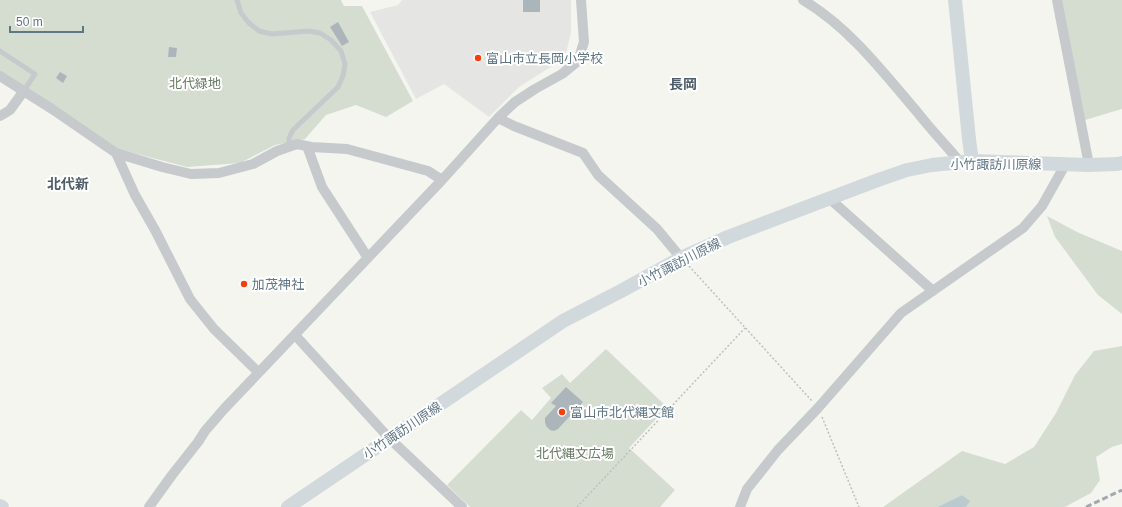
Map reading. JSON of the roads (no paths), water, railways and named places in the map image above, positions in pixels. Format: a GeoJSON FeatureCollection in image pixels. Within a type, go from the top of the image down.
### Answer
{"type":"FeatureCollection","features":[{"type":"Feature","properties":{"kind":"main road"},"geometry":{"type":"LineString","coordinates":[[955,0],[969,139],[966,161]]}},
{"type":"Feature","properties":{"kind":"main road","name":"小竹諏訪川原線"},"geometry":{"type":"LineString","coordinates":[[288,507],[563,321],[681,258],[728,237],[907,170],[932,165],[966,161],[1065,165],[1122,163]]}},
{"type":"Feature","properties":{"kind":"street"},"geometry":{"type":"LineString","coordinates":[[149,507],[205,431],[224,409],[442,180],[498,118],[515,102],[562,74],[578,61],[584,42],[581,0]]}},
{"type":"Feature","properties":{"kind":"street"},"geometry":{"type":"LineString","coordinates":[[803,0],[823,14],[857,43],[918,114],[966,161]]}},
{"type":"Feature","properties":{"kind":"street"},"geometry":{"type":"LineString","coordinates":[[1057,0],[1089,165]]}},
{"type":"Feature","properties":{"kind":"street"},"geometry":{"type":"LineString","coordinates":[[0,76],[52,109],[116,153],[190,174],[219,173],[253,164],[277,151],[297,144],[347,149],[428,171],[442,180]]}},
{"type":"Feature","properties":{"kind":"street"},"geometry":{"type":"LineString","coordinates":[[0,116],[10,110],[23,92]]}},
{"type":"Feature","properties":{"kind":"street"},"geometry":{"type":"LineString","coordinates":[[498,118],[514,126],[583,153],[598,174],[658,228],[681,258]]}},
{"type":"Feature","properties":{"kind":"street"},"geometry":{"type":"LineString","coordinates":[[307,146],[322,187],[368,258]]}},
{"type":"Feature","properties":{"kind":"street"},"geometry":{"type":"LineString","coordinates":[[116,153],[135,195],[155,230],[190,299],[214,328],[258,372]]}},
{"type":"Feature","properties":{"kind":"street"},"geometry":{"type":"LineString","coordinates":[[740,507],[747,489],[778,450],[818,408],[901,313],[1023,228],[1042,206],[1065,165]]}},
{"type":"Feature","properties":{"kind":"street"},"geometry":{"type":"LineString","coordinates":[[830,198],[933,291]]}},
{"type":"Feature","properties":{"kind":"street"},"geometry":{"type":"LineString","coordinates":[[295,335],[389,438],[462,507]]}},
{"type":"Feature","properties":{"kind":"lane"},"geometry":{"type":"LineString","coordinates":[[237,0],[241,13],[249,23],[259,31],[272,34],[309,30],[320,33],[331,40],[341,52],[345,64],[338,87],[293,130],[289,138],[289,147]]}},
{"type":"Feature","properties":{"kind":"lane"},"geometry":{"type":"LineString","coordinates":[[0,51],[35,74],[23,92]]}},
{"type":"Feature","properties":{"kind":"railway"},"geometry":{"type":"LineString","coordinates":[[1086,507],[1122,490]]}},
{"type":"Feature","properties":{"kind":"place","name":"富山市立長岡小学校"},"geometry":{"type":"Point","coordinates":[478,58]}},
{"type":"Feature","properties":{"kind":"place","name":"加茂神社"},"geometry":{"type":"Point","coordinates":[244,284]}},
{"type":"Feature","properties":{"kind":"place","name":"富山市北代縄文館"},"geometry":{"type":"Point","coordinates":[562,412]}},
{"type":"Feature","properties":{"kind":"district","name":"長岡"},"geometry":{"type":"Point","coordinates":[683,84]}},
{"type":"Feature","properties":{"kind":"district","name":"北代新"},"geometry":{"type":"Point","coordinates":[68,184]}},
{"type":"Feature","properties":{"kind":"park label","name":"北代緑地"},"geometry":{"type":"Point","coordinates":[195,83]}},
{"type":"Feature","properties":{"kind":"park label","name":"北代縄文広場"},"geometry":{"type":"Point","coordinates":[575,453]}}]}
